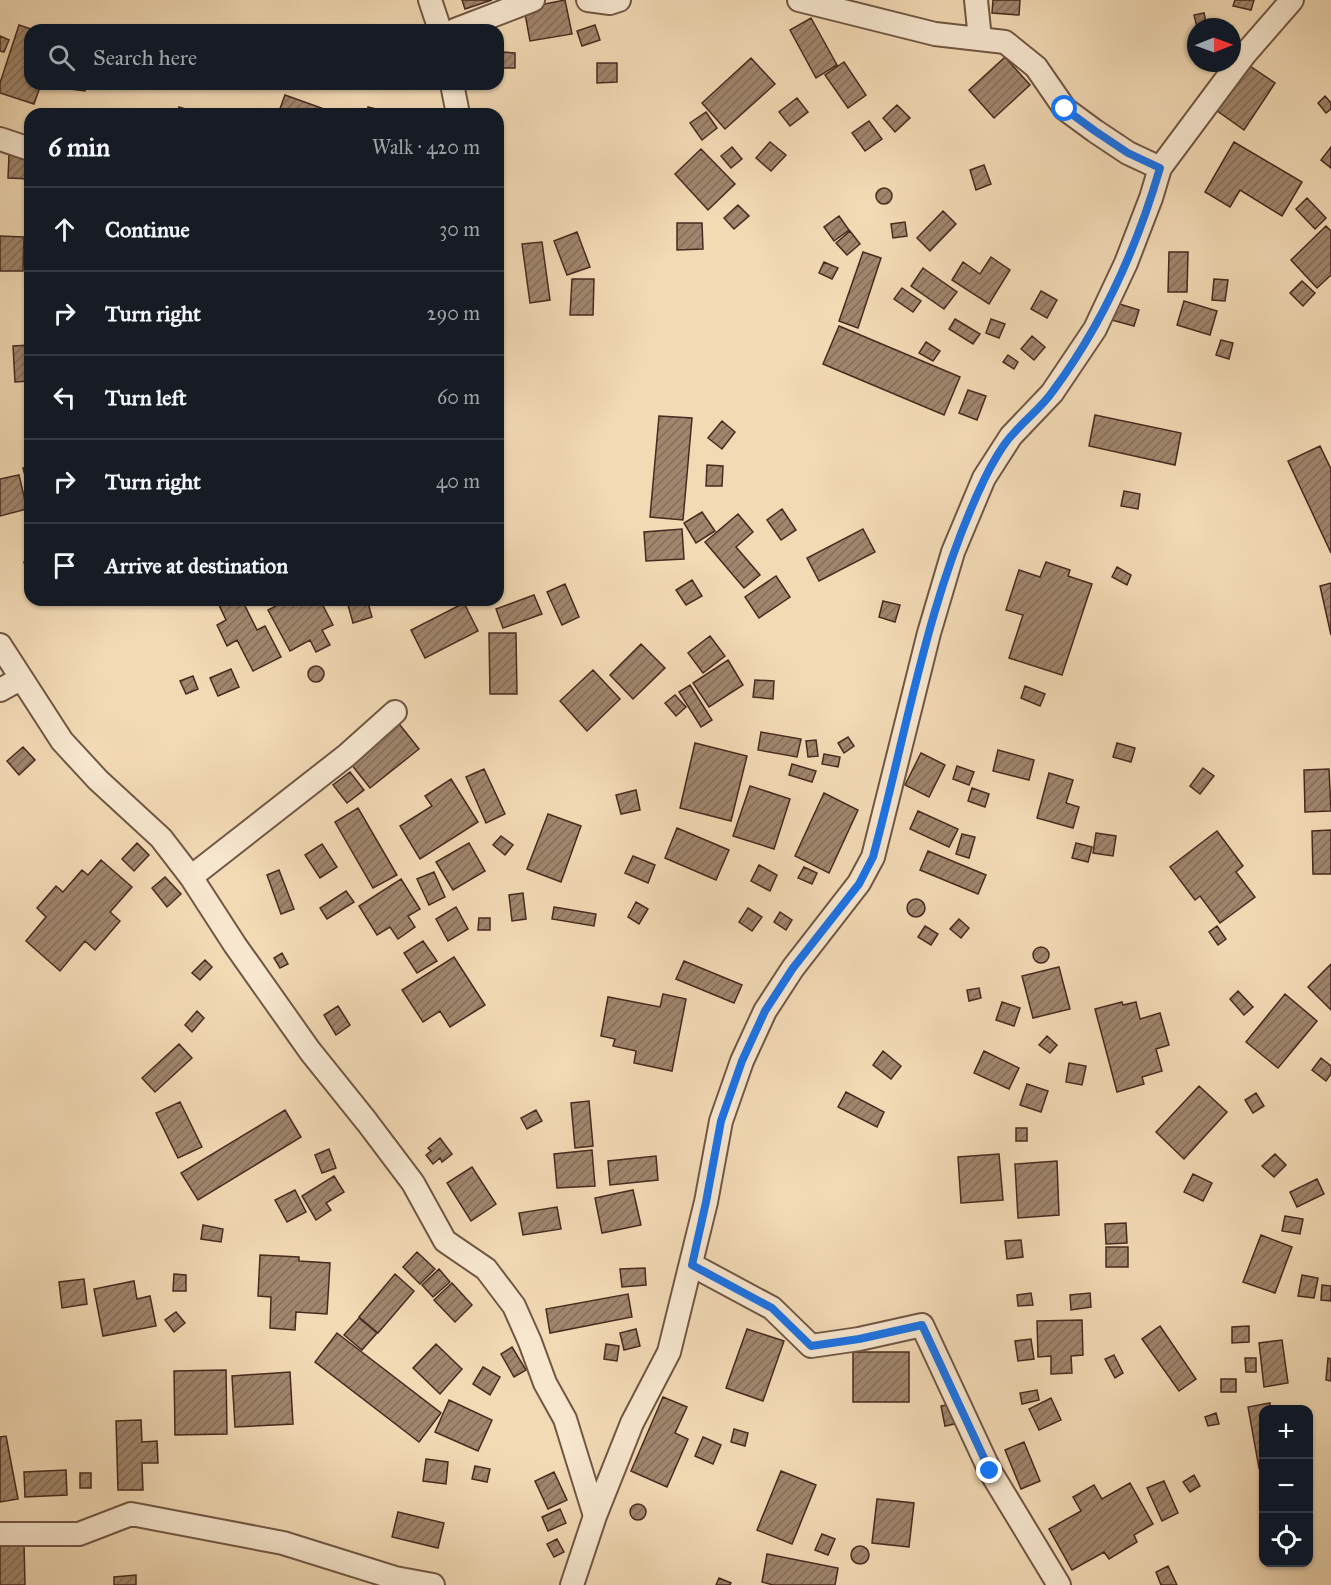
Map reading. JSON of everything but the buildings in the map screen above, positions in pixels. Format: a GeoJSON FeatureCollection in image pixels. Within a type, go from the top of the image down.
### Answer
{"type":"FeatureCollection","features":[{"type":"Feature","properties":{"kind":"street"},"geometry":{"type":"LineString","coordinates":[[429,0],[438,24]]}},
{"type":"Feature","properties":{"kind":"street"},"geometry":{"type":"LineString","coordinates":[[471,24],[533,0]]}},
{"type":"Feature","properties":{"kind":"street"},"geometry":{"type":"LineString","coordinates":[[588,0],[610,3],[619,0]]}},
{"type":"Feature","properties":{"kind":"street"},"geometry":{"type":"LineString","coordinates":[[799,0],[935,34],[1005,42],[1036,67],[1065,109],[1128,153],[1160,168]]}},
{"type":"Feature","properties":{"kind":"street"},"geometry":{"type":"LineString","coordinates":[[976,0],[980,39]]}},
{"type":"Feature","properties":{"kind":"street"},"geometry":{"type":"LineString","coordinates":[[572,1585],[595,1516],[632,1423],[669,1352],[692,1265],[721,1121],[742,1061],[765,1011],[793,968],[859,884],[873,857],[929,633],[953,552],[984,478],[1011,436],[1052,393],[1095,329],[1125,263],[1151,198],[1160,168],[1245,54],[1292,0]]}},
{"type":"Feature","properties":{"kind":"street"},"geometry":{"type":"LineString","coordinates":[[453,90],[457,108]]}},
{"type":"Feature","properties":{"kind":"street"},"geometry":{"type":"LineString","coordinates":[[0,139],[24,147]]}},
{"type":"Feature","properties":{"kind":"street"},"geometry":{"type":"LineString","coordinates":[[0,645],[62,741],[98,780],[161,838],[310,1051],[413,1183],[445,1241],[486,1269],[514,1306],[530,1342],[544,1383],[565,1419],[595,1516]]}},
{"type":"Feature","properties":{"kind":"street"},"geometry":{"type":"LineString","coordinates":[[0,690],[21,679]]}},
{"type":"Feature","properties":{"kind":"street"},"geometry":{"type":"LineString","coordinates":[[190,877],[347,755],[395,712]]}},
{"type":"Feature","properties":{"kind":"street"},"geometry":{"type":"LineString","coordinates":[[692,1265],[772,1308],[811,1346],[859,1339],[922,1325],[990,1471],[1059,1585]]}},
{"type":"Feature","properties":{"kind":"street"},"geometry":{"type":"LineString","coordinates":[[0,1534],[79,1534],[131,1514],[283,1544],[395,1578],[433,1585]]}},
{"type":"Feature","properties":{"kind":"route"},"geometry":{"type":"LineString","coordinates":[[990,1471],[922,1325],[859,1339],[811,1346],[772,1308],[692,1265],[721,1121],[742,1061],[765,1011],[793,968],[859,884],[873,857],[929,633],[953,552],[984,478],[1011,436],[1052,393],[1095,329],[1151,198],[1160,168],[1128,153],[1065,109]]}}]}
